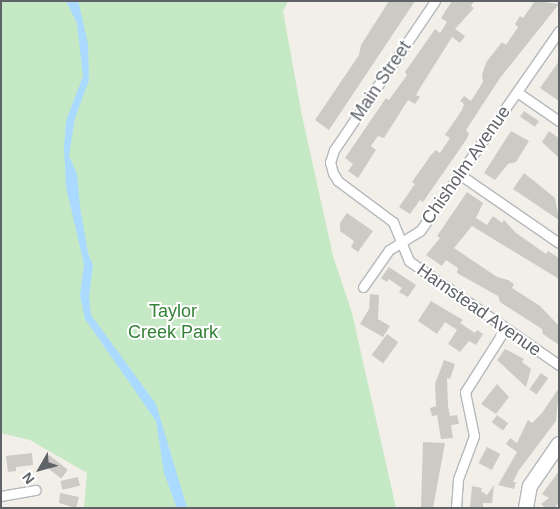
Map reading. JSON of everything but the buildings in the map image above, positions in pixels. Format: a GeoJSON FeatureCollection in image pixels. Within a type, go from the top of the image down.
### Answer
{"type":"FeatureCollection","features":[{"type":"Feature","properties":{"kind":"street","name":"Main Street"},"geometry":{"type":"LineString","coordinates":[[330,162],[341,140],[435,1]]}},
{"type":"Feature","properties":{"kind":"street","name":"Chisholm Avenue"},"geometry":{"type":"LineString","coordinates":[[363,287],[389,250],[402,244],[420,231],[559,31]]}},
{"type":"Feature","properties":{"kind":"street"},"geometry":{"type":"LineString","coordinates":[[517,92],[559,121]]}},
{"type":"Feature","properties":{"kind":"street","name":"Hamstead Avenue"},"geometry":{"type":"LineString","coordinates":[[330,162],[338,182],[393,222],[409,261],[559,365]]}},
{"type":"Feature","properties":{"kind":"street"},"geometry":{"type":"LineString","coordinates":[[459,174],[559,243]]}},
{"type":"Feature","properties":{"kind":"street"},"geometry":{"type":"LineString","coordinates":[[456,508],[458,479],[474,436],[465,392],[505,329]]}},
{"type":"Feature","properties":{"kind":"street"},"geometry":{"type":"LineString","coordinates":[[526,508],[530,486],[559,444]]}},
{"type":"Feature","properties":{"kind":"street"},"geometry":{"type":"LineString","coordinates":[[1,496],[35,490]]}},
{"type":"Feature","properties":{"kind":"green space","name":"Taylor Creek Park"},"geometry":{"type":"Polygon","coordinates":[[[1,1],[288,1],[283,11],[301,111],[333,256],[352,313],[396,508],[84,508],[87,473],[30,440],[1,433],[1,1]]]}},
{"type":"Feature","properties":{"kind":"water"},"geometry":{"type":"Polygon","coordinates":[[[66,1],[78,1],[88,44],[89,80],[75,118],[69,156],[77,174],[80,207],[88,253],[93,265],[89,297],[91,315],[156,404],[187,508],[177,508],[164,473],[156,421],[85,319],[80,295],[84,264],[66,187],[64,147],[66,121],[83,76],[77,23],[66,1]]]}}]}
